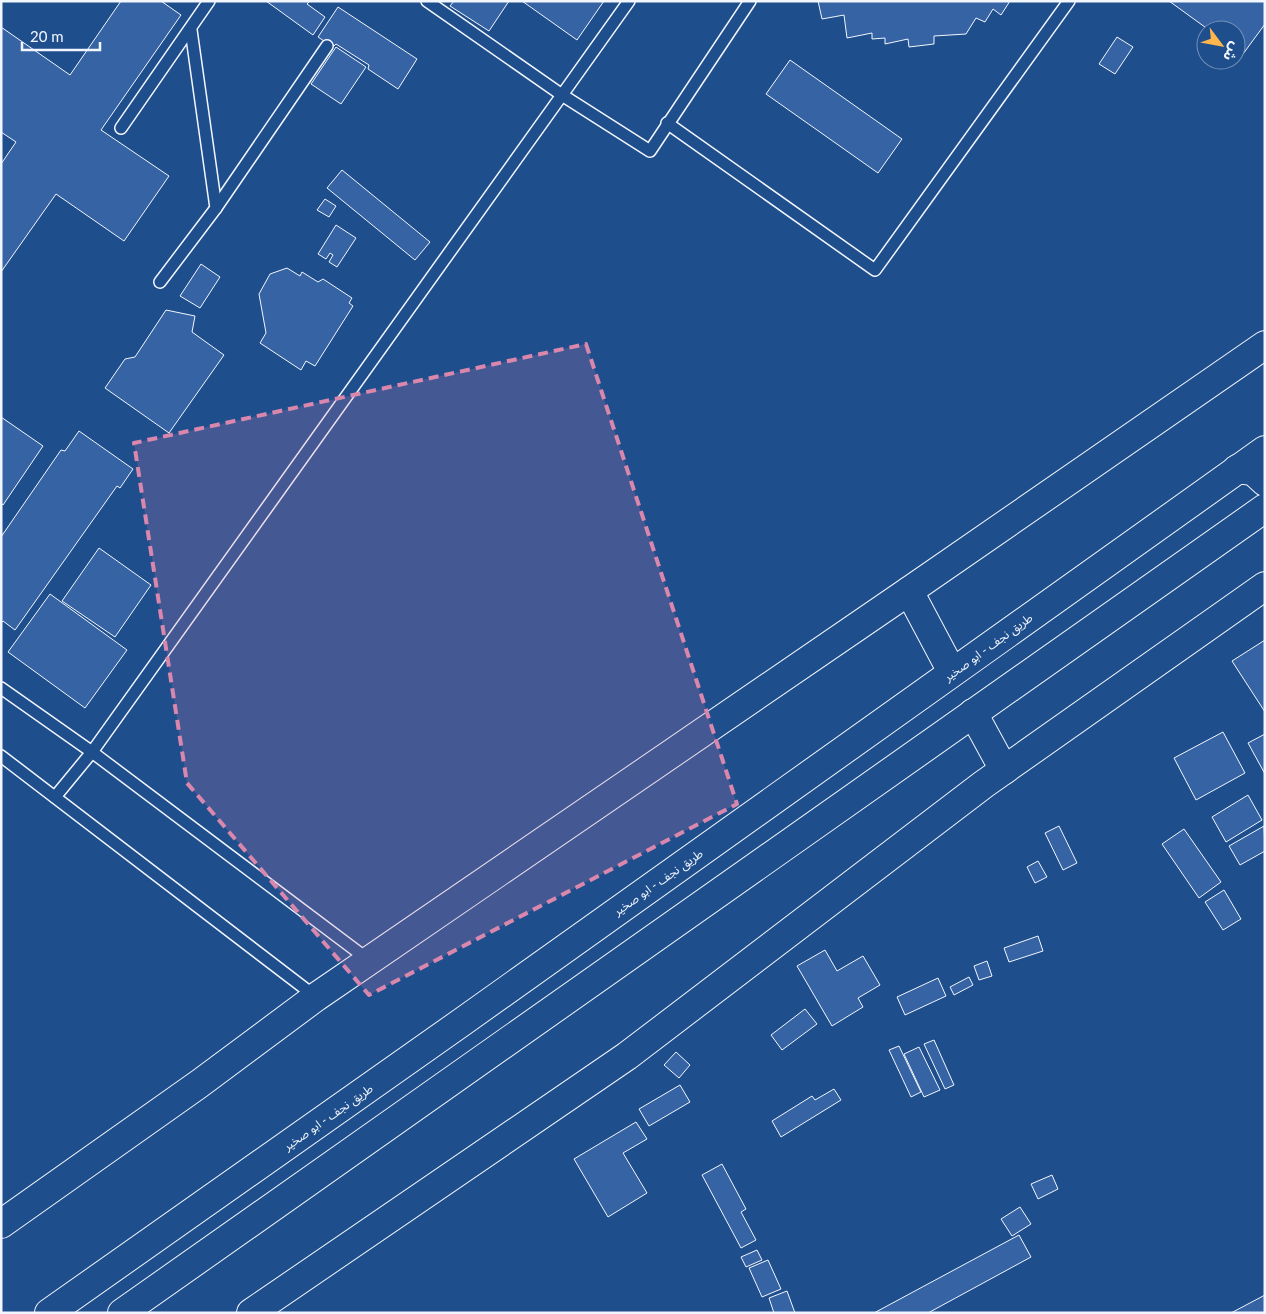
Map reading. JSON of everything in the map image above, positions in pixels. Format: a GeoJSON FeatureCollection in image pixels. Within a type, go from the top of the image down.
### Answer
{"type":"FeatureCollection","features":[{"type":"Feature","properties":{"kind":"main road"},"geometry":{"type":"LineString","coordinates":[[1,1224],[199,1084],[316,997],[909,592],[1265,345]]}},
{"type":"Feature","properties":{"kind":"main road","name":"طريق نجف - ابو صخير"},"geometry":{"type":"LineString","coordinates":[[49,1313],[1265,450]]}},
{"type":"Feature","properties":{"kind":"main road"},"geometry":{"type":"LineString","coordinates":[[1237,469],[1253,471],[1265,482]]}},
{"type":"Feature","properties":{"kind":"main road"},"geometry":{"type":"LineString","coordinates":[[122,1313],[1263,508]]}},
{"type":"Feature","properties":{"kind":"main road"},"geometry":{"type":"LineString","coordinates":[[250,1313],[627,1056],[1004,770],[1265,586]]}},
{"type":"Feature","properties":{"kind":"main road"},"geometry":{"type":"LineString","coordinates":[[909,592],[952,672]]}},
{"type":"Feature","properties":{"kind":"main road"},"geometry":{"type":"LineString","coordinates":[[973,713],[1004,770]]}},
{"type":"Feature","properties":{"kind":"lane"},"geometry":{"type":"LineString","coordinates":[[121,128],[191,30],[209,1]]}},
{"type":"Feature","properties":{"kind":"lane"},"geometry":{"type":"LineString","coordinates":[[427,1],[562,95],[650,151],[750,1]]}},
{"type":"Feature","properties":{"kind":"lane"},"geometry":{"type":"LineString","coordinates":[[55,797],[92,752],[629,1]]}},
{"type":"Feature","properties":{"kind":"lane"},"geometry":{"type":"LineString","coordinates":[[667,123],[875,270],[1069,1]]}},
{"type":"Feature","properties":{"kind":"lane"},"geometry":{"type":"LineString","coordinates":[[191,30],[216,208]]}},
{"type":"Feature","properties":{"kind":"lane"},"geometry":{"type":"LineString","coordinates":[[160,282],[216,208],[327,46]]}},
{"type":"Feature","properties":{"kind":"lane"},"geometry":{"type":"LineString","coordinates":[[1,688],[92,752],[370,961]]}},
{"type":"Feature","properties":{"kind":"lane"},"geometry":{"type":"LineString","coordinates":[[1,756],[316,997]]}},
{"type":"Feature","properties":{"kind":"highlighted area"},"geometry":{"type":"Polygon","coordinates":[[[586,344],[737,804],[369,995],[187,783],[134,443],[586,344]]]}},
{"type":"Feature","properties":{"kind":"building"},"geometry":{"type":"Polygon","coordinates":[[[121,1],[161,1],[181,15],[101,130],[169,176],[124,241],[56,194],[1,272],[1,164],[16,142],[1,132],[1,27],[70,75],[121,1]]]}},
{"type":"Feature","properties":{"kind":"building"},"geometry":{"type":"Polygon","coordinates":[[[266,1],[310,1],[307,4],[325,17],[313,35],[266,1]]]}},
{"type":"Feature","properties":{"kind":"building"},"geometry":{"type":"Polygon","coordinates":[[[454,1],[509,1],[489,31],[450,6],[454,1]]]}},
{"type":"Feature","properties":{"kind":"building"},"geometry":{"type":"Polygon","coordinates":[[[522,1],[604,1],[577,40],[522,1]]]}},
{"type":"Feature","properties":{"kind":"building"},"geometry":{"type":"Polygon","coordinates":[[[818,1],[1010,1],[1001,15],[993,9],[985,22],[976,18],[966,34],[934,36],[934,44],[909,47],[908,39],[885,44],[885,38],[872,39],[872,33],[847,38],[844,15],[822,19],[818,1]]]}},
{"type":"Feature","properties":{"kind":"building"},"geometry":{"type":"Polygon","coordinates":[[[1169,1],[1265,1],[1265,24],[1246,50],[1246,20],[1196,21],[1169,1]]]}},
{"type":"Feature","properties":{"kind":"building"},"geometry":{"type":"Polygon","coordinates":[[[338,7],[417,59],[398,89],[368,69],[369,65],[336,44],[333,47],[318,37],[338,7]]]}},
{"type":"Feature","properties":{"kind":"building"},"geometry":{"type":"Polygon","coordinates":[[[1117,37],[1133,47],[1115,74],[1099,64],[1117,37]]]}},
{"type":"Feature","properties":{"kind":"building"},"geometry":{"type":"Polygon","coordinates":[[[336,47],[366,67],[341,104],[311,84],[336,47]]]}},
{"type":"Feature","properties":{"kind":"building"},"geometry":{"type":"Polygon","coordinates":[[[790,60],[902,139],[878,173],[766,94],[790,60]]]}},
{"type":"Feature","properties":{"kind":"building"},"geometry":{"type":"Polygon","coordinates":[[[342,170],[430,242],[415,260],[327,188],[342,170]]]}},
{"type":"Feature","properties":{"kind":"building"},"geometry":{"type":"Polygon","coordinates":[[[325,199],[336,206],[329,217],[317,210],[325,199]]]}},
{"type":"Feature","properties":{"kind":"building"},"geometry":{"type":"Polygon","coordinates":[[[336,225],[356,238],[337,267],[329,262],[333,255],[330,253],[326,259],[318,254],[336,225]]]}},
{"type":"Feature","properties":{"kind":"building"},"geometry":{"type":"Polygon","coordinates":[[[201,264],[220,277],[200,308],[180,296],[201,264]]]}},
{"type":"Feature","properties":{"kind":"building"},"geometry":{"type":"Polygon","coordinates":[[[287,268],[300,276],[302,272],[318,282],[323,279],[352,298],[349,303],[353,306],[315,366],[306,361],[301,370],[260,343],[266,333],[259,294],[270,274],[287,268]]]}},
{"type":"Feature","properties":{"kind":"building"},"geometry":{"type":"Polygon","coordinates":[[[166,310],[195,316],[192,332],[224,355],[169,433],[105,388],[125,359],[135,357],[166,310]]]}},
{"type":"Feature","properties":{"kind":"building"},"geometry":{"type":"Polygon","coordinates":[[[1,417],[43,446],[3,505],[1,503],[1,417]]]}},
{"type":"Feature","properties":{"kind":"building"},"geometry":{"type":"Polygon","coordinates":[[[79,431],[133,469],[120,488],[117,486],[15,630],[3,621],[1,623],[1,537],[61,450],[65,451],[79,431]]]}},
{"type":"Feature","properties":{"kind":"building"},"geometry":{"type":"Polygon","coordinates":[[[99,548],[151,585],[115,637],[62,601],[99,548]]]}},
{"type":"Feature","properties":{"kind":"building"},"geometry":{"type":"Polygon","coordinates":[[[50,594],[127,650],[85,708],[8,652],[50,594]]]}},
{"type":"Feature","properties":{"kind":"building"},"geometry":{"type":"Polygon","coordinates":[[[1265,640],[1265,712],[1232,661],[1265,640]]]}},
{"type":"Feature","properties":{"kind":"building"},"geometry":{"type":"Polygon","coordinates":[[[1223,732],[1245,773],[1196,800],[1174,758],[1223,732]]]}},
{"type":"Feature","properties":{"kind":"building"},"geometry":{"type":"Polygon","coordinates":[[[1265,734],[1265,774],[1248,743],[1265,734]]]}},
{"type":"Feature","properties":{"kind":"building"},"geometry":{"type":"Polygon","coordinates":[[[1248,795],[1262,820],[1226,842],[1212,817],[1248,795]]]}},
{"type":"Feature","properties":{"kind":"building"},"geometry":{"type":"Polygon","coordinates":[[[1059,826],[1077,863],[1063,870],[1045,833],[1059,826]]]}},
{"type":"Feature","properties":{"kind":"building"},"geometry":{"type":"Polygon","coordinates":[[[1264,826],[1265,851],[1240,865],[1229,846],[1264,826]]]}},
{"type":"Feature","properties":{"kind":"building"},"geometry":{"type":"Polygon","coordinates":[[[1184,829],[1221,882],[1199,898],[1162,844],[1184,829]]]}},
{"type":"Feature","properties":{"kind":"building"},"geometry":{"type":"Polygon","coordinates":[[[1038,861],[1047,877],[1035,883],[1027,867],[1038,861]]]}},
{"type":"Feature","properties":{"kind":"building"},"geometry":{"type":"Polygon","coordinates":[[[1224,890],[1241,919],[1223,930],[1205,902],[1224,890]]]}},
{"type":"Feature","properties":{"kind":"building"},"geometry":{"type":"Polygon","coordinates":[[[1038,936],[1043,951],[1009,962],[1004,948],[1038,936]]]}},
{"type":"Feature","properties":{"kind":"building"},"geometry":{"type":"Polygon","coordinates":[[[825,950],[837,971],[863,956],[880,985],[858,998],[863,1007],[832,1026],[797,966],[825,950]]]}},
{"type":"Feature","properties":{"kind":"building"},"geometry":{"type":"Polygon","coordinates":[[[987,961],[992,976],[979,980],[974,966],[987,961]]]}},
{"type":"Feature","properties":{"kind":"building"},"geometry":{"type":"Polygon","coordinates":[[[969,977],[973,985],[954,995],[950,987],[969,977]]]}},
{"type":"Feature","properties":{"kind":"building"},"geometry":{"type":"Polygon","coordinates":[[[938,978],[946,996],[905,1015],[897,997],[938,978]]]}},
{"type":"Feature","properties":{"kind":"building"},"geometry":{"type":"Polygon","coordinates":[[[805,1009],[817,1024],[782,1050],[771,1035],[805,1009]]]}},
{"type":"Feature","properties":{"kind":"building"},"geometry":{"type":"Polygon","coordinates":[[[934,1040],[954,1085],[945,1089],[924,1044],[934,1040]]]}},
{"type":"Feature","properties":{"kind":"building"},"geometry":{"type":"Polygon","coordinates":[[[899,1046],[921,1092],[911,1097],[889,1050],[899,1046]]]}},
{"type":"Feature","properties":{"kind":"building"},"geometry":{"type":"Polygon","coordinates":[[[919,1047],[940,1090],[924,1097],[904,1054],[919,1047]]]}},
{"type":"Feature","properties":{"kind":"building"},"geometry":{"type":"Polygon","coordinates":[[[676,1052],[690,1065],[679,1078],[664,1065],[676,1052]]]}},
{"type":"Feature","properties":{"kind":"building"},"geometry":{"type":"Polygon","coordinates":[[[680,1085],[690,1102],[649,1126],[639,1109],[680,1085]]]}},
{"type":"Feature","properties":{"kind":"building"},"geometry":{"type":"Polygon","coordinates":[[[834,1089],[841,1100],[781,1137],[772,1121],[812,1096],[815,1100],[834,1089]]]}},
{"type":"Feature","properties":{"kind":"building"},"geometry":{"type":"Polygon","coordinates":[[[636,1122],[647,1139],[623,1153],[647,1193],[608,1217],[574,1159],[636,1122]]]}},
{"type":"Feature","properties":{"kind":"building"},"geometry":{"type":"Polygon","coordinates":[[[722,1164],[746,1209],[741,1212],[756,1240],[741,1248],[702,1175],[722,1164]]]}},
{"type":"Feature","properties":{"kind":"building"},"geometry":{"type":"Polygon","coordinates":[[[1052,1175],[1058,1189],[1038,1199],[1031,1184],[1052,1175]]]}},
{"type":"Feature","properties":{"kind":"building"},"geometry":{"type":"Polygon","coordinates":[[[1020,1207],[1031,1224],[1012,1236],[1001,1219],[1020,1207]]]}},
{"type":"Feature","properties":{"kind":"building"},"geometry":{"type":"Polygon","coordinates":[[[1019,1235],[1031,1257],[928,1313],[874,1313],[1019,1235]]]}},
{"type":"Feature","properties":{"kind":"building"},"geometry":{"type":"Polygon","coordinates":[[[757,1250],[762,1260],[746,1267],[741,1257],[757,1250]]]}},
{"type":"Feature","properties":{"kind":"building"},"geometry":{"type":"Polygon","coordinates":[[[768,1260],[781,1289],[762,1297],[749,1268],[768,1260]]]}},
{"type":"Feature","properties":{"kind":"building"},"geometry":{"type":"Polygon","coordinates":[[[787,1291],[795,1313],[774,1313],[769,1298],[787,1291]]]}},
{"type":"Feature","properties":{"kind":"building"},"geometry":{"type":"Polygon","coordinates":[[[1265,1295],[1265,1313],[1231,1313],[1265,1295]]]}}]}
